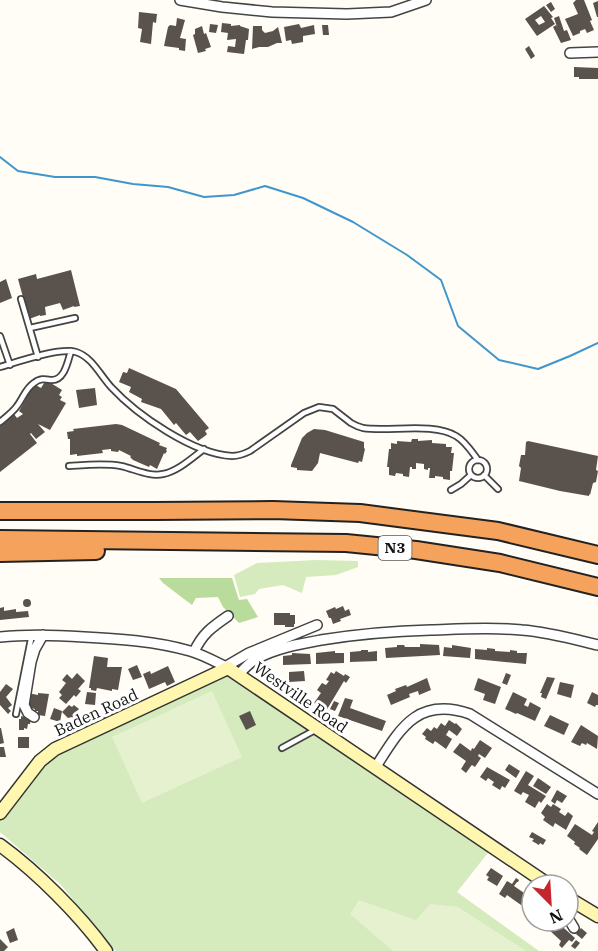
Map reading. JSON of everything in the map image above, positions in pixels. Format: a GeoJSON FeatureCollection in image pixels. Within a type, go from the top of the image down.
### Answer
{"type":"FeatureCollection","features":[{"type":"Feature","properties":{"kind":"highway"},"geometry":{"type":"LineString","coordinates":[[0,500],[92,503],[154,512]]}},
{"type":"Feature","properties":{"kind":"highway","name":"N3"},"geometry":{"type":"LineString","coordinates":[[0,511],[273,510],[360,513],[498,531],[598,555]]}},
{"type":"Feature","properties":{"kind":"highway","name":"N3"},"geometry":{"type":"LineString","coordinates":[[0,539],[346,543],[416,550],[500,563],[598,587]]}},
{"type":"Feature","properties":{"kind":"highway"},"geometry":{"type":"LineString","coordinates":[[0,553],[104,551],[189,542]]}},
{"type":"Feature","properties":{"kind":"street"},"geometry":{"type":"LineString","coordinates":[[180,0],[272,12],[357,14],[391,12],[426,0]]}},
{"type":"Feature","properties":{"kind":"street"},"geometry":{"type":"LineString","coordinates":[[570,53],[598,52]]}},
{"type":"Feature","properties":{"kind":"street"},"geometry":{"type":"LineString","coordinates":[[194,652],[204,634],[228,616]]}},
{"type":"Feature","properties":{"kind":"street"},"geometry":{"type":"LineString","coordinates":[[231,670],[249,653],[317,625]]}},
{"type":"Feature","properties":{"kind":"street"},"geometry":{"type":"LineString","coordinates":[[231,670],[245,668],[255,660],[299,644],[386,632],[520,629],[598,645]]}},
{"type":"Feature","properties":{"kind":"street","name":"Westville Road"},"geometry":{"type":"LineString","coordinates":[[0,637],[32,634],[132,640],[194,652],[231,670],[531,873]]}},
{"type":"Feature","properties":{"kind":"street"},"geometry":{"type":"LineString","coordinates":[[34,717],[24,705],[31,662],[44,635]]}},
{"type":"Feature","properties":{"kind":"street","name":"Baden Road"},"geometry":{"type":"LineString","coordinates":[[0,813],[40,761],[50,753],[231,670]]}},
{"type":"Feature","properties":{"kind":"street"},"geometry":{"type":"LineString","coordinates":[[375,768],[403,726],[414,717],[442,708],[470,714],[598,794]]}},
{"type":"Feature","properties":{"kind":"street"},"geometry":{"type":"LineString","coordinates":[[0,845],[28,867],[64,902],[106,951]]}},
{"type":"Feature","properties":{"kind":"street"},"geometry":{"type":"LineString","coordinates":[[580,905],[598,916]]}},
{"type":"Feature","properties":{"kind":"lane"},"geometry":{"type":"LineString","coordinates":[[21,299],[38,357]]}},
{"type":"Feature","properties":{"kind":"lane"},"geometry":{"type":"LineString","coordinates":[[30,328],[75,318]]}},
{"type":"Feature","properties":{"kind":"lane"},"geometry":{"type":"LineString","coordinates":[[0,336],[10,365]]}},
{"type":"Feature","properties":{"kind":"lane"},"geometry":{"type":"LineString","coordinates":[[0,367],[63,351],[76,352],[87,358],[111,387],[170,435],[189,444],[232,456],[241,455],[256,447],[304,413],[319,406],[333,409],[357,426],[370,429],[443,430],[458,436],[478,460],[484,462],[487,467],[484,476]]}},
{"type":"Feature","properties":{"kind":"lane"},"geometry":{"type":"LineString","coordinates":[[0,422],[12,412],[36,381],[44,378],[52,380],[59,378],[65,370],[71,351]]}},
{"type":"Feature","properties":{"kind":"lane"},"geometry":{"type":"LineString","coordinates":[[468,447],[471,475]]}},
{"type":"Feature","properties":{"kind":"lane"},"geometry":{"type":"LineString","coordinates":[[69,466],[112,465],[138,472],[164,474],[187,462],[204,449]]}},
{"type":"Feature","properties":{"kind":"lane"},"geometry":{"type":"LineString","coordinates":[[470,463],[478,460]]}},
{"type":"Feature","properties":{"kind":"lane"},"geometry":{"type":"LineString","coordinates":[[471,475],[479,478],[484,476]]}},
{"type":"Feature","properties":{"kind":"lane"},"geometry":{"type":"LineString","coordinates":[[451,490],[471,475]]}},
{"type":"Feature","properties":{"kind":"lane"},"geometry":{"type":"LineString","coordinates":[[484,476],[498,489]]}},
{"type":"Feature","properties":{"kind":"lane"},"geometry":{"type":"LineString","coordinates":[[16,714],[32,634]]}},
{"type":"Feature","properties":{"kind":"lane"},"geometry":{"type":"LineString","coordinates":[[282,748],[318,729]]}},
{"type":"Feature","properties":{"kind":"green space"},"geometry":{"type":"Polygon","coordinates":[[[317,560],[358,561],[358,567],[336,575],[306,577],[302,593],[283,585],[259,589],[255,594],[240,597],[234,575],[257,563],[317,560]]]}},
{"type":"Feature","properties":{"kind":"green space"},"geometry":{"type":"Polygon","coordinates":[[[159,578],[232,578],[239,600],[247,599],[258,617],[239,623],[223,607],[218,597],[196,598],[192,605],[159,578]]]}},
{"type":"Feature","properties":{"kind":"green space"},"geometry":{"type":"Polygon","coordinates":[[[229,670],[491,849],[457,892],[539,951],[116,951],[61,885],[0,832],[0,814],[40,762],[229,670]]]}},
{"type":"Feature","properties":{"kind":"green space"},"geometry":{"type":"Polygon","coordinates":[[[212,691],[242,757],[142,803],[112,737],[212,691]]]}},
{"type":"Feature","properties":{"kind":"green space"},"geometry":{"type":"Polygon","coordinates":[[[359,900],[416,920],[430,904],[458,907],[526,951],[393,951],[350,914],[359,900]]]}},
{"type":"Feature","properties":{"kind":"building"},"geometry":{"type":"Polygon","coordinates":[[[576,0],[584,0],[594,30],[587,33],[585,29],[573,36],[565,19],[578,14],[573,3],[576,0]]]}},
{"type":"Feature","properties":{"kind":"building"},"geometry":{"type":"Polygon","coordinates":[[[598,1],[598,17],[597,17],[593,3],[598,1]]]}},
{"type":"Feature","properties":{"kind":"building"},"geometry":{"type":"Polygon","coordinates":[[[551,2],[555,9],[551,12],[546,5],[551,2]]]}},
{"type":"Feature","properties":{"kind":"building"},"geometry":{"type":"Polygon","coordinates":[[[544,6],[553,17],[551,18],[555,24],[537,36],[525,19],[544,6]],[[541,16],[535,20],[539,25],[545,22],[541,16]]]}},
{"type":"Feature","properties":{"kind":"building"},"geometry":{"type":"Polygon","coordinates":[[[139,12],[157,14],[156,23],[153,22],[151,44],[140,42],[142,29],[138,28],[139,12]]]}},
{"type":"Feature","properties":{"kind":"building"},"geometry":{"type":"Polygon","coordinates":[[[559,16],[564,31],[567,30],[571,40],[561,43],[553,27],[556,25],[557,27],[554,18],[559,16]]]}},
{"type":"Feature","properties":{"kind":"building"},"geometry":{"type":"Polygon","coordinates":[[[177,18],[185,20],[180,38],[186,39],[185,51],[164,46],[168,27],[176,26],[177,18]]]}},
{"type":"Feature","properties":{"kind":"building"},"geometry":{"type":"Polygon","coordinates":[[[222,23],[231,24],[231,26],[240,25],[249,29],[244,54],[227,52],[228,46],[235,47],[236,39],[227,40],[228,33],[221,32],[222,23]]]}},
{"type":"Feature","properties":{"kind":"building"},"geometry":{"type":"Polygon","coordinates":[[[210,24],[218,25],[216,33],[209,32],[210,24]]]}},
{"type":"Feature","properties":{"kind":"building"},"geometry":{"type":"Polygon","coordinates":[[[299,24],[301,28],[314,25],[315,34],[303,36],[303,42],[292,44],[291,40],[286,41],[284,27],[299,24]]]}},
{"type":"Feature","properties":{"kind":"building"},"geometry":{"type":"Polygon","coordinates":[[[322,25],[328,25],[329,35],[323,35],[322,25]]]}},
{"type":"Feature","properties":{"kind":"building"},"geometry":{"type":"Polygon","coordinates":[[[202,26],[211,47],[198,53],[193,35],[195,29],[202,26]]]}},
{"type":"Feature","properties":{"kind":"building"},"geometry":{"type":"Polygon","coordinates":[[[253,26],[262,26],[265,33],[278,27],[282,43],[252,49],[253,26]]]}},
{"type":"Feature","properties":{"kind":"building"},"geometry":{"type":"Polygon","coordinates":[[[529,46],[535,56],[531,59],[525,49],[529,46]]]}},
{"type":"Feature","properties":{"kind":"building"},"geometry":{"type":"Polygon","coordinates":[[[574,67],[598,68],[598,79],[574,77],[574,67]]]}},
{"type":"Feature","properties":{"kind":"building"},"geometry":{"type":"Polygon","coordinates":[[[71,270],[80,306],[63,310],[60,303],[45,307],[46,315],[29,319],[18,279],[36,274],[37,279],[71,270]]]}},
{"type":"Feature","properties":{"kind":"building"},"geometry":{"type":"Polygon","coordinates":[[[6,279],[12,298],[0,303],[0,282],[6,279]]]}},
{"type":"Feature","properties":{"kind":"building"},"geometry":{"type":"Polygon","coordinates":[[[129,368],[176,389],[209,428],[205,431],[207,434],[198,441],[190,432],[186,435],[161,409],[141,402],[142,399],[129,392],[131,387],[119,382],[123,372],[127,373],[129,368]]]}},
{"type":"Feature","properties":{"kind":"building"},"geometry":{"type":"Polygon","coordinates":[[[46,380],[62,390],[59,395],[62,397],[60,400],[66,403],[50,430],[38,424],[45,432],[36,439],[30,434],[37,443],[0,472],[0,426],[14,414],[17,418],[23,414],[19,411],[34,384],[41,388],[46,380]]]}},
{"type":"Feature","properties":{"kind":"building"},"geometry":{"type":"Polygon","coordinates":[[[95,388],[97,405],[79,408],[76,390],[95,388]]]}},
{"type":"Feature","properties":{"kind":"building"},"geometry":{"type":"Polygon","coordinates":[[[116,424],[167,448],[157,469],[133,460],[131,456],[119,450],[118,452],[111,451],[111,449],[102,450],[103,453],[70,455],[70,439],[68,439],[67,432],[74,431],[73,429],[116,424]]]}},
{"type":"Feature","properties":{"kind":"building"},"geometry":{"type":"Polygon","coordinates":[[[314,429],[325,430],[364,442],[362,462],[358,463],[320,453],[318,463],[312,471],[297,470],[291,467],[302,438],[314,429]]]}},
{"type":"Feature","properties":{"kind":"building"},"geometry":{"type":"Polygon","coordinates":[[[412,439],[432,440],[432,443],[452,447],[451,453],[454,453],[450,480],[435,476],[435,478],[429,478],[430,468],[424,469],[424,464],[416,463],[416,469],[410,467],[409,477],[396,473],[395,476],[389,475],[389,467],[387,467],[391,443],[411,442],[412,439]]]}},
{"type":"Feature","properties":{"kind":"building"},"geometry":{"type":"Polygon","coordinates":[[[528,441],[598,456],[596,482],[593,483],[590,495],[560,491],[519,481],[521,455],[525,455],[528,441]]]}},
{"type":"Feature","properties":{"kind":"building"},"geometry":{"type":"Polygon","coordinates":[[[27,599],[31,603],[27,607],[23,603],[27,599]]]}},
{"type":"Feature","properties":{"kind":"building"},"geometry":{"type":"Polygon","coordinates":[[[343,606],[345,611],[349,609],[351,615],[333,624],[326,611],[343,606]]]}},
{"type":"Feature","properties":{"kind":"building"},"geometry":{"type":"Polygon","coordinates":[[[4,607],[4,611],[16,609],[16,612],[28,611],[29,617],[0,620],[0,608],[4,607]]]}},
{"type":"Feature","properties":{"kind":"building"},"geometry":{"type":"Polygon","coordinates":[[[274,613],[295,615],[294,627],[274,625],[274,613]]]}},
{"type":"Feature","properties":{"kind":"building"},"geometry":{"type":"Polygon","coordinates":[[[420,644],[439,645],[440,655],[386,658],[385,648],[397,647],[397,645],[420,647],[420,644]]]}},
{"type":"Feature","properties":{"kind":"building"},"geometry":{"type":"Polygon","coordinates":[[[452,645],[471,648],[470,658],[443,656],[444,647],[452,648],[452,645]]]}},
{"type":"Feature","properties":{"kind":"building"},"geometry":{"type":"Polygon","coordinates":[[[487,648],[495,649],[495,651],[510,652],[510,650],[527,653],[526,664],[475,659],[475,649],[487,650],[487,648]]]}},
{"type":"Feature","properties":{"kind":"building"},"geometry":{"type":"Polygon","coordinates":[[[335,651],[335,653],[344,653],[344,663],[316,664],[316,653],[335,651]]]}},
{"type":"Feature","properties":{"kind":"building"},"geometry":{"type":"Polygon","coordinates":[[[377,651],[377,661],[350,662],[350,652],[377,651]]]}},
{"type":"Feature","properties":{"kind":"building"},"geometry":{"type":"Polygon","coordinates":[[[292,653],[310,654],[311,664],[283,665],[283,656],[292,655],[292,653]]]}},
{"type":"Feature","properties":{"kind":"building"},"geometry":{"type":"Polygon","coordinates":[[[94,656],[108,658],[107,667],[122,667],[118,690],[97,688],[96,691],[89,688],[94,656]]]}},
{"type":"Feature","properties":{"kind":"building"},"geometry":{"type":"Polygon","coordinates":[[[137,665],[142,677],[133,680],[128,669],[137,665]]]}},
{"type":"Feature","properties":{"kind":"building"},"geometry":{"type":"Polygon","coordinates":[[[168,666],[175,682],[167,686],[165,682],[149,689],[143,674],[150,671],[151,674],[168,666]]]}},
{"type":"Feature","properties":{"kind":"building"},"geometry":{"type":"Polygon","coordinates":[[[304,671],[305,681],[289,682],[289,672],[304,671]]]}},
{"type":"Feature","properties":{"kind":"building"},"geometry":{"type":"Polygon","coordinates":[[[336,671],[350,677],[346,683],[344,681],[326,711],[314,703],[321,693],[317,690],[322,683],[326,685],[331,672],[334,674],[336,671]]]}},
{"type":"Feature","properties":{"kind":"building"},"geometry":{"type":"Polygon","coordinates":[[[77,673],[85,681],[78,689],[81,691],[66,704],[59,698],[62,695],[59,692],[66,683],[62,680],[67,674],[72,679],[77,673]]]}},
{"type":"Feature","properties":{"kind":"building"},"geometry":{"type":"Polygon","coordinates":[[[506,673],[511,675],[507,685],[502,683],[506,673]]]}},
{"type":"Feature","properties":{"kind":"building"},"geometry":{"type":"Polygon","coordinates":[[[547,677],[555,678],[546,699],[541,697],[542,693],[540,693],[547,677]]]}},
{"type":"Feature","properties":{"kind":"building"},"geometry":{"type":"Polygon","coordinates":[[[427,678],[431,690],[419,695],[418,691],[409,694],[410,697],[391,705],[387,695],[396,691],[395,689],[406,685],[407,687],[427,678]]]}},
{"type":"Feature","properties":{"kind":"building"},"geometry":{"type":"Polygon","coordinates":[[[478,678],[501,687],[495,704],[483,700],[485,694],[474,690],[478,678]]]}},
{"type":"Feature","properties":{"kind":"building"},"geometry":{"type":"Polygon","coordinates":[[[560,682],[574,685],[571,698],[557,694],[560,682]]]}},
{"type":"Feature","properties":{"kind":"building"},"geometry":{"type":"Polygon","coordinates":[[[6,684],[13,689],[6,697],[12,705],[8,708],[11,711],[8,714],[0,705],[0,692],[6,684]]]}},
{"type":"Feature","properties":{"kind":"building"},"geometry":{"type":"Polygon","coordinates":[[[87,692],[96,693],[95,705],[85,704],[87,692]]]}},
{"type":"Feature","properties":{"kind":"building"},"geometry":{"type":"Polygon","coordinates":[[[513,692],[527,699],[524,705],[528,707],[530,702],[541,708],[535,721],[505,709],[513,692]]]}},
{"type":"Feature","properties":{"kind":"building"},"geometry":{"type":"Polygon","coordinates":[[[592,692],[598,695],[598,705],[595,707],[587,703],[592,692]]]}},
{"type":"Feature","properties":{"kind":"building"},"geometry":{"type":"Polygon","coordinates":[[[28,693],[49,694],[45,716],[38,715],[35,709],[26,707],[28,693]]]}},
{"type":"Feature","properties":{"kind":"building"},"geometry":{"type":"Polygon","coordinates":[[[345,698],[353,700],[350,708],[386,721],[382,731],[338,716],[345,698]]]}},
{"type":"Feature","properties":{"kind":"building"},"geometry":{"type":"Polygon","coordinates":[[[334,701],[339,703],[335,711],[330,709],[334,701]]]}},
{"type":"Feature","properties":{"kind":"building"},"geometry":{"type":"Polygon","coordinates":[[[69,705],[72,707],[74,705],[79,709],[74,719],[68,718],[62,712],[69,705]]]}},
{"type":"Feature","properties":{"kind":"building"},"geometry":{"type":"Polygon","coordinates":[[[118,705],[118,714],[101,720],[105,707],[118,705]]]}},
{"type":"Feature","properties":{"kind":"building"},"geometry":{"type":"Polygon","coordinates":[[[54,708],[62,711],[60,722],[50,719],[54,708]]]}},
{"type":"Feature","properties":{"kind":"building"},"geometry":{"type":"Polygon","coordinates":[[[250,711],[256,725],[246,730],[239,716],[250,711]]]}},
{"type":"Feature","properties":{"kind":"building"},"geometry":{"type":"Polygon","coordinates":[[[550,715],[569,724],[564,735],[544,726],[550,715]]]}},
{"type":"Feature","properties":{"kind":"building"},"geometry":{"type":"Polygon","coordinates":[[[21,716],[31,719],[27,729],[24,728],[24,730],[19,730],[21,716]]]}},
{"type":"Feature","properties":{"kind":"building"},"geometry":{"type":"Polygon","coordinates":[[[449,720],[462,729],[457,736],[449,730],[446,735],[452,739],[446,749],[435,741],[433,744],[425,739],[426,737],[422,734],[427,728],[431,731],[434,727],[437,729],[441,723],[445,726],[449,720]]]}},
{"type":"Feature","properties":{"kind":"building"},"geometry":{"type":"Polygon","coordinates":[[[581,725],[598,736],[597,749],[587,743],[586,745],[582,743],[580,746],[571,742],[581,725]]]}},
{"type":"Feature","properties":{"kind":"building"},"geometry":{"type":"Polygon","coordinates":[[[0,728],[4,743],[0,744],[0,728]]]}},
{"type":"Feature","properties":{"kind":"building"},"geometry":{"type":"Polygon","coordinates":[[[18,737],[29,737],[29,748],[18,748],[18,737]]]}},
{"type":"Feature","properties":{"kind":"building"},"geometry":{"type":"Polygon","coordinates":[[[480,740],[492,748],[485,758],[479,754],[481,758],[475,767],[472,765],[466,773],[461,769],[466,761],[453,752],[460,743],[471,751],[480,740]]]}},
{"type":"Feature","properties":{"kind":"building"},"geometry":{"type":"Polygon","coordinates":[[[0,747],[4,747],[6,757],[0,757],[0,747]]]}},
{"type":"Feature","properties":{"kind":"building"},"geometry":{"type":"Polygon","coordinates":[[[509,764],[520,771],[516,778],[505,770],[509,764]]]}},
{"type":"Feature","properties":{"kind":"building"},"geometry":{"type":"Polygon","coordinates":[[[487,767],[510,780],[505,788],[502,786],[500,790],[492,785],[494,782],[488,778],[486,781],[480,777],[487,767]]]}},
{"type":"Feature","properties":{"kind":"building"},"geometry":{"type":"Polygon","coordinates":[[[526,771],[534,776],[528,785],[546,796],[535,808],[525,802],[529,795],[523,792],[521,795],[514,791],[526,771]]]}},
{"type":"Feature","properties":{"kind":"building"},"geometry":{"type":"Polygon","coordinates":[[[538,778],[551,787],[546,794],[533,786],[538,778]]]}},
{"type":"Feature","properties":{"kind":"building"},"geometry":{"type":"Polygon","coordinates":[[[557,790],[567,796],[562,803],[557,800],[555,804],[551,801],[557,790]]]}},
{"type":"Feature","properties":{"kind":"building"},"geometry":{"type":"Polygon","coordinates":[[[547,804],[551,807],[553,804],[561,809],[559,812],[565,816],[568,812],[573,816],[566,830],[555,823],[553,827],[543,820],[545,817],[541,813],[547,804]]]}},
{"type":"Feature","properties":{"kind":"building"},"geometry":{"type":"Polygon","coordinates":[[[598,822],[598,839],[587,855],[567,836],[575,824],[592,835],[598,822]]]}},
{"type":"Feature","properties":{"kind":"building"},"geometry":{"type":"Polygon","coordinates":[[[532,832],[546,840],[543,845],[532,841],[534,839],[529,837],[532,832]]]}},
{"type":"Feature","properties":{"kind":"building"},"geometry":{"type":"Polygon","coordinates":[[[491,868],[503,876],[497,886],[487,880],[489,877],[486,875],[491,868]]]}},
{"type":"Feature","properties":{"kind":"building"},"geometry":{"type":"Polygon","coordinates":[[[516,878],[519,880],[514,886],[520,890],[520,904],[507,895],[505,898],[499,894],[507,881],[512,884],[516,878]]]}},
{"type":"Feature","properties":{"kind":"building"},"geometry":{"type":"Polygon","coordinates":[[[14,928],[18,940],[10,943],[6,932],[14,928]]]}},
{"type":"Feature","properties":{"kind":"building"},"geometry":{"type":"Polygon","coordinates":[[[580,929],[587,933],[582,939],[576,934],[580,933],[580,929]]]}},
{"type":"Feature","properties":{"kind":"building"},"geometry":{"type":"Polygon","coordinates":[[[552,933],[569,933],[575,938],[572,942],[569,940],[562,948],[559,945],[561,941],[552,933]]]}},
{"type":"Feature","properties":{"kind":"building"},"geometry":{"type":"Polygon","coordinates":[[[0,939],[8,947],[4,951],[0,951],[0,939]]]}},
{"type":"Feature","properties":{"kind":"building"},"geometry":{"type":"Polygon","coordinates":[[[576,940],[580,943],[575,949],[571,946],[576,940]]]}},
{"type":"Feature","properties":{"kind":"waterway"},"geometry":{"type":"LineString","coordinates":[[0,157],[18,171],[55,177],[95,177],[168,187],[204,197],[234,195],[265,186],[303,198],[353,222],[407,255],[441,280],[458,326],[499,360],[538,369],[598,343]]}}]}
